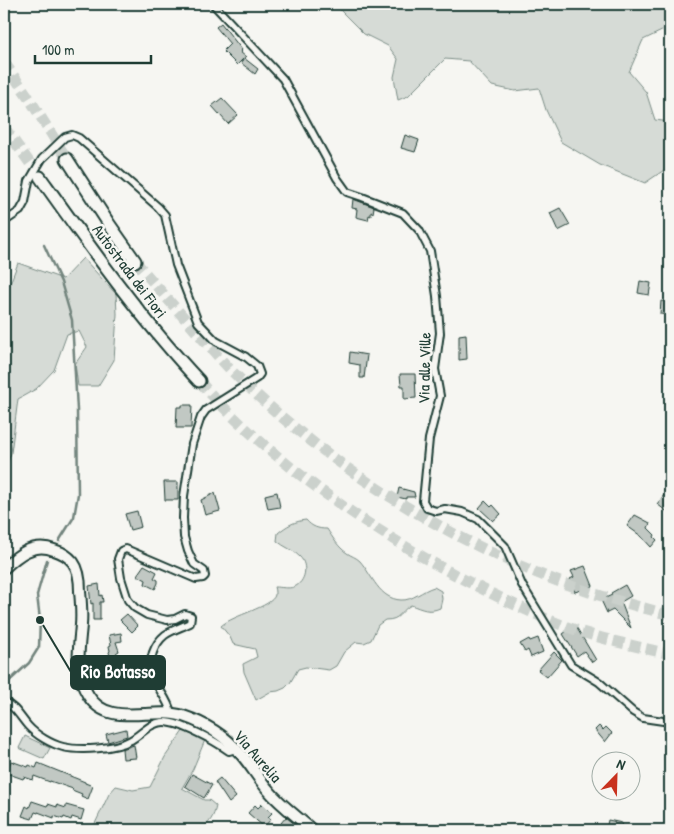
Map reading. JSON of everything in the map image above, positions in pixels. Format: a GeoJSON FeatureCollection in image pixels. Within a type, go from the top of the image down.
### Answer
{"type":"FeatureCollection","features":[{"type":"Feature","properties":{"kind":"highway","name":"Autostrada dei Fiori"},"geometry":{"type":"LineString","coordinates":[[67,159],[135,261]]}},
{"type":"Feature","properties":{"kind":"highway","name":"Autostrada dei Fiori"},"geometry":{"type":"LineString","coordinates":[[40,177],[168,348],[199,381]]}},
{"type":"Feature","properties":{"kind":"main road","name":"Via Aurelia"},"geometry":{"type":"LineString","coordinates":[[4,568],[20,554],[33,548],[52,549],[65,555],[73,562],[79,577],[82,611],[79,674],[88,697],[100,708],[111,713],[126,716],[171,713],[185,717],[222,736],[236,749],[269,792],[312,830]]}},
{"type":"Feature","properties":{"kind":"street","name":"Via alle Ville"},"geometry":{"type":"LineString","coordinates":[[213,4],[283,79],[347,192],[403,213],[419,230],[430,251],[437,296],[440,333],[435,369],[440,396],[429,439],[423,501],[428,508],[436,511],[445,509],[462,512],[478,519],[505,546],[522,585],[571,665],[599,682],[633,712],[643,718],[670,722]]}},
{"type":"Feature","properties":{"kind":"street"},"geometry":{"type":"LineString","coordinates":[[4,222],[20,210],[25,202],[29,181],[42,159],[65,137],[72,135],[79,138],[158,207],[164,215],[176,265],[198,322],[216,341],[246,357],[259,370],[260,374],[256,378],[206,410],[201,417],[192,444],[184,496],[184,536],[194,564],[204,571],[205,576],[196,579],[126,549],[121,550],[118,559],[128,600],[135,608],[147,615],[166,620],[175,619],[185,614],[191,616],[190,623],[166,635],[156,646],[152,657],[152,674],[170,706],[171,713]]}},
{"type":"Feature","properties":{"kind":"street"},"geometry":{"type":"LineString","coordinates":[[4,702],[18,713],[29,727],[50,742],[63,747],[100,748],[130,740],[149,726],[164,722],[177,724],[216,742],[230,751],[236,749]]}},
{"type":"Feature","properties":{"kind":"shaded area"},"geometry":{"type":"Polygon","coordinates":[[[336,4],[670,4],[670,27],[643,40],[629,72],[646,92],[655,120],[670,122],[670,166],[645,183],[600,165],[561,142],[546,110],[539,88],[515,91],[492,86],[469,61],[445,59],[408,96],[398,100],[394,77],[398,59],[388,46],[364,34],[336,4]]]}},
{"type":"Feature","properties":{"kind":"shaded area"},"geometry":{"type":"Polygon","coordinates":[[[83,258],[116,294],[117,314],[114,360],[98,386],[78,386],[75,364],[87,347],[79,331],[67,334],[54,370],[36,389],[18,399],[11,453],[4,473],[4,299],[18,263],[63,279],[83,258]]]}},
{"type":"Feature","properties":{"kind":"shaded area"},"geometry":{"type":"Polygon","coordinates":[[[306,520],[315,527],[327,529],[341,548],[357,558],[382,591],[393,599],[405,600],[434,587],[441,591],[440,608],[429,610],[411,605],[394,619],[385,620],[378,625],[371,640],[364,643],[356,642],[344,652],[336,666],[329,670],[306,667],[298,669],[285,688],[270,692],[256,700],[244,672],[243,664],[257,657],[255,649],[233,644],[221,626],[267,603],[275,595],[274,587],[292,588],[298,585],[305,569],[303,560],[295,552],[277,541],[278,533],[284,528],[306,520]]]}},
{"type":"Feature","properties":{"kind":"shaded area"},"geometry":{"type":"Polygon","coordinates":[[[183,731],[205,740],[193,769],[182,788],[204,800],[209,800],[216,806],[214,814],[208,823],[200,830],[92,830],[109,794],[116,786],[133,790],[150,787],[165,757],[183,731]]]}},
{"type":"Feature","properties":{"kind":"shaded area"},"geometry":{"type":"Polygon","coordinates":[[[25,736],[50,748],[44,759],[19,748],[25,736]]]}},
{"type":"Feature","properties":{"kind":"building"},"geometry":{"type":"Polygon","coordinates":[[[221,23],[242,50],[240,52],[246,57],[244,58],[258,69],[255,74],[241,63],[243,59],[237,65],[223,51],[230,44],[216,27],[221,23]]]}},
{"type":"Feature","properties":{"kind":"building"},"geometry":{"type":"Polygon","coordinates":[[[222,98],[238,115],[228,124],[212,106],[222,98]]]}},
{"type":"Feature","properties":{"kind":"building"},"geometry":{"type":"Polygon","coordinates":[[[405,135],[419,140],[415,152],[401,148],[405,135]]]}},
{"type":"Feature","properties":{"kind":"building"},"geometry":{"type":"Polygon","coordinates":[[[353,199],[374,207],[373,213],[371,212],[368,220],[356,217],[357,209],[352,208],[353,199]]]}},
{"type":"Feature","properties":{"kind":"building"},"geometry":{"type":"Polygon","coordinates":[[[560,208],[570,225],[558,231],[550,213],[560,208]]]}},
{"type":"Feature","properties":{"kind":"building"},"geometry":{"type":"Polygon","coordinates":[[[640,281],[651,283],[649,295],[638,293],[640,281]]]}},
{"type":"Feature","properties":{"kind":"building"},"geometry":{"type":"Polygon","coordinates":[[[661,301],[670,302],[670,315],[660,314],[661,301]]]}},
{"type":"Feature","properties":{"kind":"building"},"geometry":{"type":"Polygon","coordinates":[[[466,334],[467,359],[459,360],[459,335],[466,334]]]}},
{"type":"Feature","properties":{"kind":"building"},"geometry":{"type":"Polygon","coordinates":[[[350,352],[367,355],[364,378],[360,378],[360,365],[349,363],[350,352]]]}},
{"type":"Feature","properties":{"kind":"building"},"geometry":{"type":"Polygon","coordinates":[[[400,374],[415,374],[416,398],[404,399],[404,386],[401,386],[400,374]]]}},
{"type":"Feature","properties":{"kind":"building"},"geometry":{"type":"Polygon","coordinates":[[[182,405],[192,405],[191,428],[176,428],[177,407],[182,407],[182,405]]]}},
{"type":"Feature","properties":{"kind":"building"},"geometry":{"type":"Polygon","coordinates":[[[164,482],[178,482],[178,500],[165,500],[164,482]]]}},
{"type":"Feature","properties":{"kind":"building"},"geometry":{"type":"Polygon","coordinates":[[[399,488],[414,492],[415,497],[406,497],[406,499],[397,497],[399,488]]]}},
{"type":"Feature","properties":{"kind":"building"},"geometry":{"type":"Polygon","coordinates":[[[277,492],[280,507],[268,509],[265,495],[277,492]]]}},
{"type":"Feature","properties":{"kind":"building"},"geometry":{"type":"Polygon","coordinates":[[[215,493],[220,511],[205,515],[201,500],[215,493]]]}},
{"type":"Feature","properties":{"kind":"building"},"geometry":{"type":"Polygon","coordinates":[[[664,495],[670,499],[670,514],[657,504],[664,495]]]}},
{"type":"Feature","properties":{"kind":"building"},"geometry":{"type":"Polygon","coordinates":[[[485,501],[491,507],[493,505],[501,514],[493,521],[479,508],[485,501]]]}},
{"type":"Feature","properties":{"kind":"building"},"geometry":{"type":"Polygon","coordinates":[[[137,511],[141,527],[130,530],[125,514],[137,511]]]}},
{"type":"Feature","properties":{"kind":"building"},"geometry":{"type":"Polygon","coordinates":[[[635,515],[650,523],[648,528],[657,540],[651,547],[641,536],[627,526],[635,515]]]}},
{"type":"Feature","properties":{"kind":"building"},"geometry":{"type":"Polygon","coordinates":[[[144,565],[157,572],[154,578],[158,580],[158,583],[155,589],[145,584],[146,580],[137,575],[144,565]]]}},
{"type":"Feature","properties":{"kind":"building"},"geometry":{"type":"Polygon","coordinates":[[[585,566],[593,586],[575,592],[570,579],[574,577],[571,571],[585,566]]]}},
{"type":"Feature","properties":{"kind":"building"},"geometry":{"type":"Polygon","coordinates":[[[99,584],[100,596],[102,595],[103,602],[100,602],[100,620],[93,620],[93,603],[91,604],[89,586],[99,584]]]}},
{"type":"Feature","properties":{"kind":"building"},"geometry":{"type":"Polygon","coordinates":[[[625,585],[631,596],[621,602],[631,628],[613,610],[607,613],[601,600],[612,595],[611,593],[625,585]]]}},
{"type":"Feature","properties":{"kind":"building"},"geometry":{"type":"Polygon","coordinates":[[[127,614],[138,626],[132,632],[120,620],[127,614]]]}},
{"type":"Feature","properties":{"kind":"building"},"geometry":{"type":"Polygon","coordinates":[[[575,625],[596,660],[592,662],[584,651],[577,656],[563,634],[575,625]]]}},
{"type":"Feature","properties":{"kind":"building"},"geometry":{"type":"Polygon","coordinates":[[[121,633],[122,641],[116,642],[119,651],[116,653],[120,667],[113,669],[108,680],[101,674],[111,660],[109,635],[121,633]]]}},
{"type":"Feature","properties":{"kind":"building"},"geometry":{"type":"Polygon","coordinates":[[[538,638],[543,652],[531,657],[528,650],[525,652],[520,644],[529,639],[530,641],[538,638]]]}},
{"type":"Feature","properties":{"kind":"building"},"geometry":{"type":"Polygon","coordinates":[[[554,652],[562,660],[547,677],[538,670],[554,652]]]}},
{"type":"Feature","properties":{"kind":"building"},"geometry":{"type":"Polygon","coordinates":[[[599,726],[603,730],[606,727],[612,733],[605,742],[595,730],[599,726]]]}},
{"type":"Feature","properties":{"kind":"building"},"geometry":{"type":"Polygon","coordinates":[[[126,729],[127,736],[108,742],[106,734],[126,729]]]}},
{"type":"Feature","properties":{"kind":"building"},"geometry":{"type":"Polygon","coordinates":[[[134,745],[136,758],[123,759],[122,749],[134,745]]]}},
{"type":"Feature","properties":{"kind":"building"},"geometry":{"type":"Polygon","coordinates":[[[11,761],[36,768],[38,763],[85,782],[93,786],[88,799],[73,789],[50,781],[34,776],[33,780],[24,777],[23,779],[6,773],[11,761]]]}},
{"type":"Feature","properties":{"kind":"building"},"geometry":{"type":"Polygon","coordinates":[[[192,774],[212,785],[204,798],[185,786],[192,774]]]}},
{"type":"Feature","properties":{"kind":"building"},"geometry":{"type":"Polygon","coordinates":[[[220,778],[236,797],[229,803],[215,782],[220,778]]]}},
{"type":"Feature","properties":{"kind":"building"},"geometry":{"type":"Polygon","coordinates":[[[32,801],[47,806],[48,804],[66,808],[66,805],[84,810],[81,820],[72,817],[71,820],[64,817],[63,819],[54,816],[54,818],[38,812],[35,812],[32,819],[22,816],[26,806],[29,808],[32,801]]]}},
{"type":"Feature","properties":{"kind":"building"},"geometry":{"type":"Polygon","coordinates":[[[262,804],[272,813],[268,817],[271,819],[264,827],[248,813],[255,805],[258,808],[262,804]]]}},
{"type":"Feature","properties":{"kind":"building"},"geometry":{"type":"Polygon","coordinates":[[[286,817],[302,830],[290,830],[281,823],[286,817]]]}},
{"type":"Feature","properties":{"kind":"building"},"geometry":{"type":"Polygon","coordinates":[[[608,820],[622,823],[620,830],[606,830],[608,820]]]}},
{"type":"Feature","properties":{"kind":"waterway"},"geometry":{"type":"LineString","coordinates":[[44,245],[61,282],[72,320],[77,410],[78,494],[74,517],[59,541]]}},
{"type":"Feature","properties":{"kind":"waterway"},"geometry":{"type":"LineString","coordinates":[[5,685],[29,663],[39,647],[40,620],[37,595],[47,560]]}},
{"type":"Feature","properties":{"kind":"tunnel"},"geometry":{"type":"LineString","coordinates":[[4,62],[67,159]]}},
{"type":"Feature","properties":{"kind":"tunnel"},"geometry":{"type":"LineString","coordinates":[[4,127],[40,177]]}},
{"type":"Feature","properties":{"kind":"tunnel"},"geometry":{"type":"LineString","coordinates":[[135,261],[238,377],[305,436],[378,489],[456,535],[537,573],[586,591],[670,615]]}},
{"type":"Feature","properties":{"kind":"tunnel"},"geometry":{"type":"LineString","coordinates":[[199,381],[235,418],[316,487],[406,547],[453,574],[547,619],[608,640],[670,654]]}},
{"type":"Feature","properties":{"kind":"place","name":"Rio Botasso"},"geometry":{"type":"Point","coordinates":[40,620]}}]}
